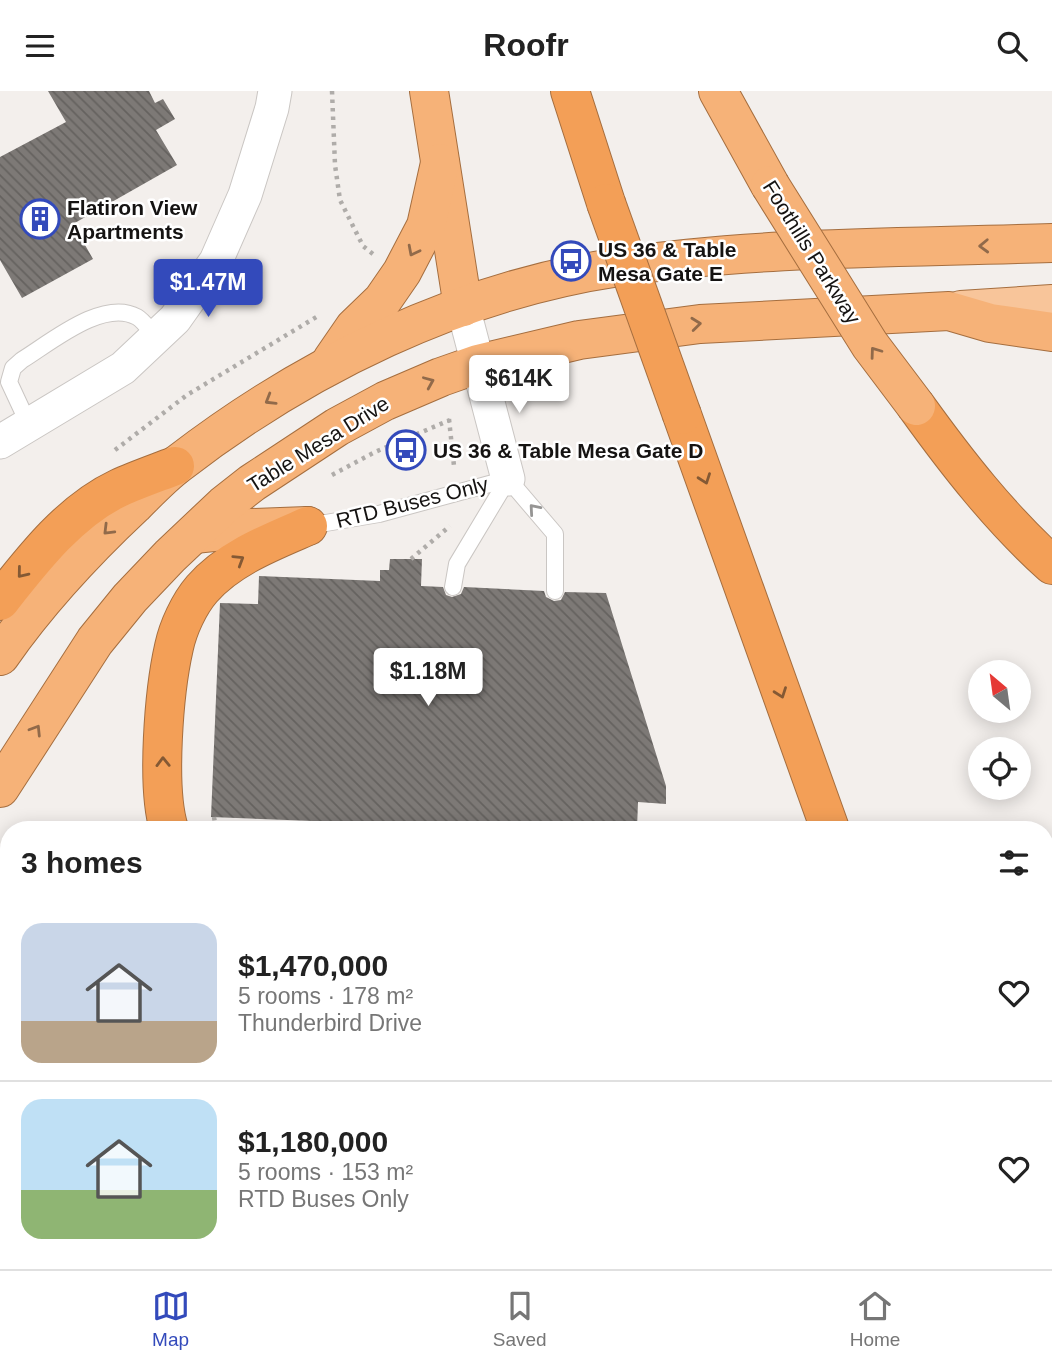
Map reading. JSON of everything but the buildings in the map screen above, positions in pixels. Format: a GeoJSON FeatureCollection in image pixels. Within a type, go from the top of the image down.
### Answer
{"type":"FeatureCollection","features":[{"type":"Feature","properties":{"kind":"highway"},"geometry":{"type":"LineString","coordinates":[[429,91],[463,307]]}},
{"type":"Feature","properties":{"kind":"highway"},"geometry":{"type":"LineString","coordinates":[[569,91],[606,204],[827,821]]}},
{"type":"Feature","properties":{"kind":"highway","name":"Foothills Parkway"},"geometry":{"type":"LineString","coordinates":[[718,91],[770,185],[870,345],[916,406],[1052,540]]}},
{"type":"Feature","properties":{"kind":"highway"},"geometry":{"type":"LineString","coordinates":[[329,365],[354,328],[382,301],[402,272],[426,226],[440,163]]}},
{"type":"Feature","properties":{"kind":"highway"},"geometry":{"type":"LineString","coordinates":[[0,656],[68,569],[175,466],[252,411],[329,365],[463,307],[560,279],[618,267],[779,253],[1052,243]]}},
{"type":"Feature","properties":{"kind":"highway","name":"Table Mesa Drive"},"geometry":{"type":"LineString","coordinates":[[0,788],[95,641],[130,598],[194,534],[252,483],[337,427],[385,401],[441,377],[478,365],[579,340],[700,324],[812,316],[949,311],[990,323],[1052,332]]}},
{"type":"Feature","properties":{"kind":"highway"},"geometry":{"type":"LineString","coordinates":[[916,406],[978,488],[1022,538],[1052,565]]}},
{"type":"Feature","properties":{"kind":"highway"},"geometry":{"type":"LineString","coordinates":[[0,601],[27,567],[74,518],[118,489],[175,466]]}},
{"type":"Feature","properties":{"kind":"highway"},"geometry":{"type":"LineString","coordinates":[[194,534],[308,526]]}},
{"type":"Feature","properties":{"kind":"highway"},"geometry":{"type":"LineString","coordinates":[[167,821],[163,738],[174,646],[186,615],[202,589],[226,568],[256,549],[308,526]]}},
{"type":"Feature","properties":{"kind":"main road"},"geometry":{"type":"LineString","coordinates":[[949,311],[1052,304]]}},
{"type":"Feature","properties":{"kind":"street"},"geometry":{"type":"LineString","coordinates":[[0,442],[123,368],[175,319],[216,261],[246,195],[275,91]]}},
{"type":"Feature","properties":{"kind":"street","name":"RTD Buses Only"},"geometry":{"type":"LineString","coordinates":[[463,307],[508,479]]}},
{"type":"Feature","properties":{"kind":"lane"},"geometry":{"type":"LineString","coordinates":[[29,425],[9,382],[13,368],[22,360],[95,315],[111,312],[138,317],[156,337]]}},
{"type":"Feature","properties":{"kind":"lane"},"geometry":{"type":"LineString","coordinates":[[453,587],[457,563],[508,479],[555,534],[555,591]]}},
{"type":"Feature","properties":{"kind":"lane","name":"RTD Buses Only"},"geometry":{"type":"LineString","coordinates":[[308,526],[379,514],[508,479]]}},
{"type":"Feature","properties":{"kind":"path"},"geometry":{"type":"LineString","coordinates":[[114,451],[187,394],[323,313]]}},
{"type":"Feature","properties":{"kind":"path"},"geometry":{"type":"LineString","coordinates":[[411,559],[457,520]]}},
{"type":"Feature","properties":{"kind":"path"},"geometry":{"type":"LineString","coordinates":[[214,817],[215,821]]}},
{"type":"Feature","properties":{"kind":"place","name":"Flatiron View Apartments"},"geometry":{"type":"Point","coordinates":[40,219]}},
{"type":"Feature","properties":{"kind":"place","name":"US 36 & Table Mesa Gate E"},"geometry":{"type":"Point","coordinates":[571,261]}},
{"type":"Feature","properties":{"kind":"place","name":"US 36 & Table Mesa Gate D"},"geometry":{"type":"Point","coordinates":[406,450]}}]}
